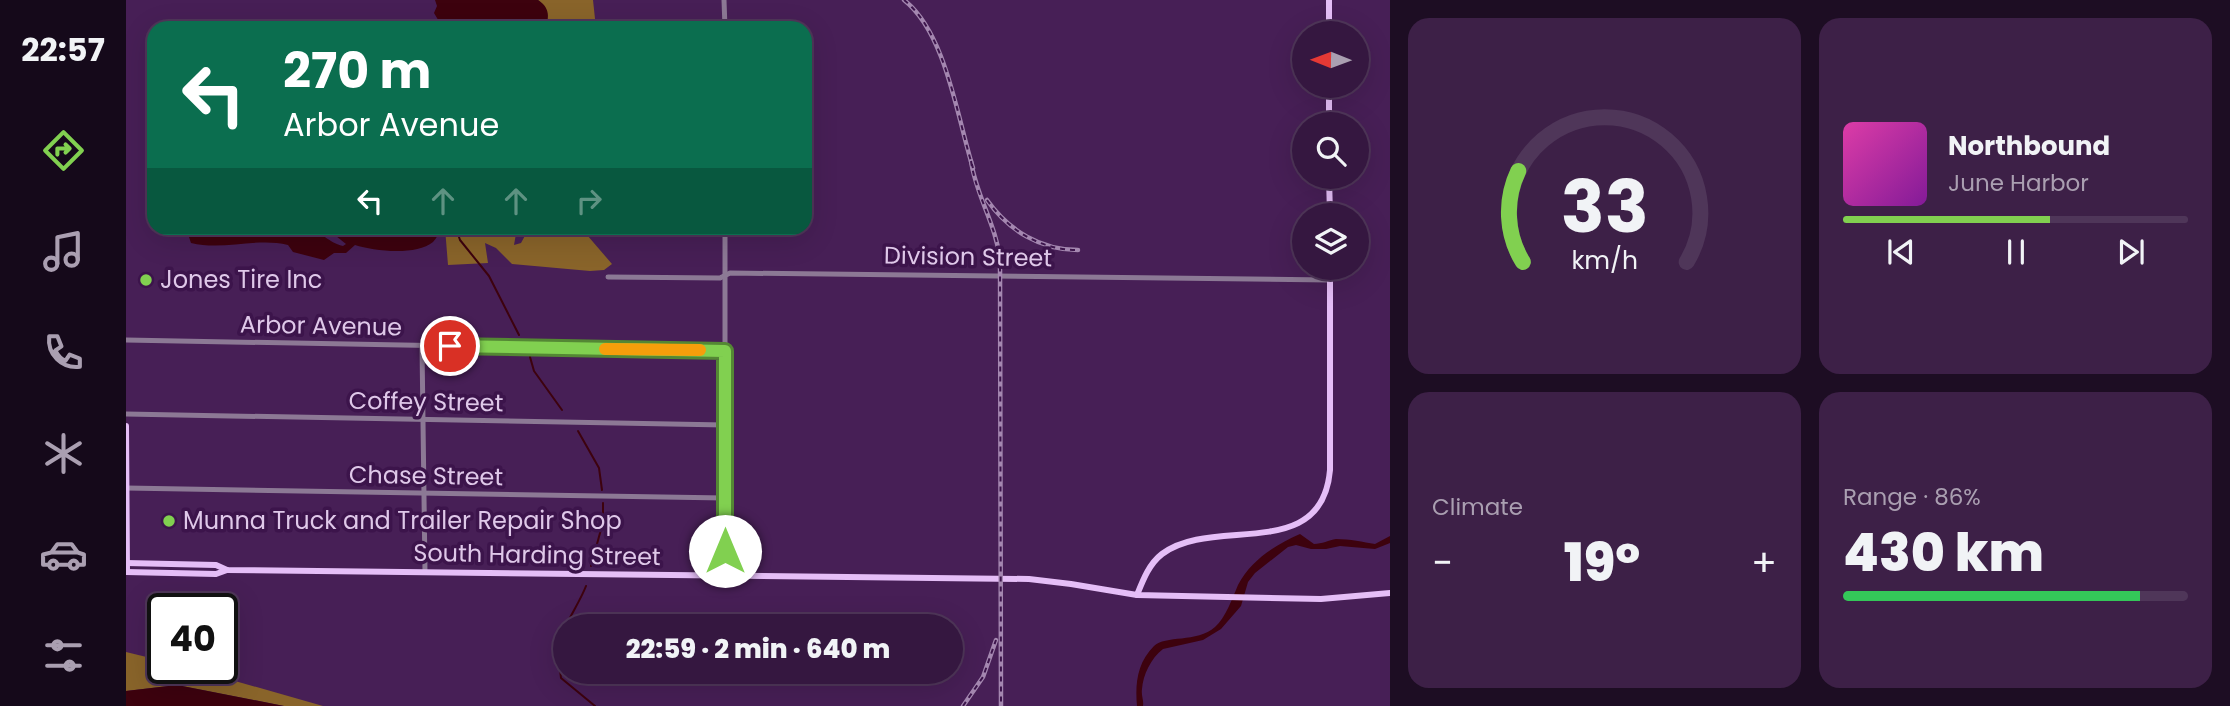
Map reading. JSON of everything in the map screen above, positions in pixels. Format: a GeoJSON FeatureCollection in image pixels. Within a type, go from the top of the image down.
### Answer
{"type":"FeatureCollection","features":[{"type":"Feature","properties":{"kind":"main road"},"geometry":{"type":"LineString","coordinates":[[1329,0],[1329,21]]}},
{"type":"Feature","properties":{"kind":"main road"},"geometry":{"type":"LineString","coordinates":[[1138,595],[1151,566],[1169,549],[1190,541],[1282,530],[1308,516],[1321,501],[1328,486],[1330,470],[1330,280]]}},
{"type":"Feature","properties":{"kind":"main road"},"geometry":{"type":"LineString","coordinates":[[126,426],[127,572],[216,574],[227,570]]}},
{"type":"Feature","properties":{"kind":"main road"},"geometry":{"type":"LineString","coordinates":[[127,563],[216,565],[227,570]]}},
{"type":"Feature","properties":{"kind":"main road","name":"South Harding Street"},"geometry":{"type":"LineString","coordinates":[[227,570],[1029,579],[1138,595],[1265,599],[1339,599],[1390,593]]}},
{"type":"Feature","properties":{"kind":"street"},"geometry":{"type":"LineString","coordinates":[[724,0],[724,21]]}},
{"type":"Feature","properties":{"kind":"street"},"geometry":{"type":"LineString","coordinates":[[725,235],[725,577]]}},
{"type":"Feature","properties":{"kind":"street","name":"Division Street"},"geometry":{"type":"LineString","coordinates":[[608,277],[720,278],[725,274],[1292,280]]}},
{"type":"Feature","properties":{"kind":"street","name":"Arbor Avenue"},"geometry":{"type":"LineString","coordinates":[[126,340],[725,351]]}},
{"type":"Feature","properties":{"kind":"street"},"geometry":{"type":"LineString","coordinates":[[422,345],[425,572]]}},
{"type":"Feature","properties":{"kind":"street","name":"Coffey Street"},"geometry":{"type":"LineString","coordinates":[[126,414],[725,425]]}},
{"type":"Feature","properties":{"kind":"street","name":"Chase Street"},"geometry":{"type":"LineString","coordinates":[[127,488],[725,498]]}},
{"type":"Feature","properties":{"kind":"shaded area"},"geometry":{"type":"Polygon","coordinates":[[[435,0],[538,0],[548,12],[548,20],[439,21],[434,13],[437,6],[435,0]]]}},
{"type":"Feature","properties":{"kind":"shaded area"},"geometry":{"type":"Polygon","coordinates":[[[538,0],[593,0],[595,21],[547,21],[544,6],[538,0]]]}},
{"type":"Feature","properties":{"kind":"shaded area"},"geometry":{"type":"Polygon","coordinates":[[[188,235],[322,235],[343,246],[346,244],[335,235],[438,235],[433,242],[416,249],[384,250],[355,245],[346,253],[334,253],[324,260],[293,252],[288,245],[276,243],[216,246],[191,243],[188,235]]]}},
{"type":"Feature","properties":{"kind":"shaded area"},"geometry":{"type":"Polygon","coordinates":[[[446,235],[516,235],[514,245],[521,243],[525,235],[587,235],[612,264],[604,270],[590,271],[512,264],[496,248],[485,243],[488,263],[448,265],[446,235]]]}},
{"type":"Feature","properties":{"kind":"shaded area"},"geometry":{"type":"Polygon","coordinates":[[[1300,534],[1314,544],[1336,539],[1375,544],[1390,536],[1390,543],[1375,549],[1340,546],[1326,549],[1296,545],[1288,547],[1255,573],[1248,582],[1241,606],[1221,629],[1203,640],[1163,649],[1159,653],[1148,667],[1144,678],[1143,706],[1137,706],[1138,674],[1144,659],[1154,646],[1199,635],[1215,627],[1226,613],[1238,585],[1250,568],[1273,548],[1300,534]]]}},
{"type":"Feature","properties":{"kind":"shaded area"},"geometry":{"type":"Polygon","coordinates":[[[126,652],[147,657],[147,684],[238,684],[238,682],[323,706],[284,706],[177,685],[126,691],[126,652]]]}},
{"type":"Feature","properties":{"kind":"shaded area"},"geometry":{"type":"Polygon","coordinates":[[[177,685],[284,706],[126,706],[126,691],[177,685]]]}},
{"type":"Feature","properties":{"kind":"waterway"},"geometry":{"type":"LineString","coordinates":[[458,235],[489,276],[519,335]]}},
{"type":"Feature","properties":{"kind":"waterway"},"geometry":{"type":"LineString","coordinates":[[530,357],[534,371],[562,410]]}},
{"type":"Feature","properties":{"kind":"waterway"},"geometry":{"type":"LineString","coordinates":[[578,431],[599,468],[602,490]]}},
{"type":"Feature","properties":{"kind":"waterway"},"geometry":{"type":"LineString","coordinates":[[591,566],[603,522],[603,503]]}},
{"type":"Feature","properties":{"kind":"waterway"},"geometry":{"type":"LineString","coordinates":[[586,586],[560,641],[559,659],[561,678],[595,706]]}},
{"type":"Feature","properties":{"kind":"railway"},"geometry":{"type":"LineString","coordinates":[[904,0],[918,15],[940,54],[973,168]]}},
{"type":"Feature","properties":{"kind":"railway"},"geometry":{"type":"LineString","coordinates":[[971,161],[995,236],[1000,261],[1001,706]]}},
{"type":"Feature","properties":{"kind":"railway"},"geometry":{"type":"LineString","coordinates":[[987,200],[1005,221],[1027,237],[1051,247],[1078,250]]}},
{"type":"Feature","properties":{"kind":"railway"},"geometry":{"type":"LineString","coordinates":[[963,706],[983,677],[996,640]]}},
{"type":"Feature","properties":{"kind":"slow traffic"},"geometry":{"type":"LineString","coordinates":[[605,349],[700,350]]}},
{"type":"Feature","properties":{"kind":"place","name":"Jones Tire Inc"},"geometry":{"type":"Point","coordinates":[146,280]}},
{"type":"Feature","properties":{"kind":"place","name":"Munna Truck and Trailer Repair Shop"},"geometry":{"type":"Point","coordinates":[169,521]}},
{"type":"Feature","properties":{"kind":"route"},"geometry":{"type":"LineString","coordinates":[[450,346],[725,351],[725,551]]}}]}
